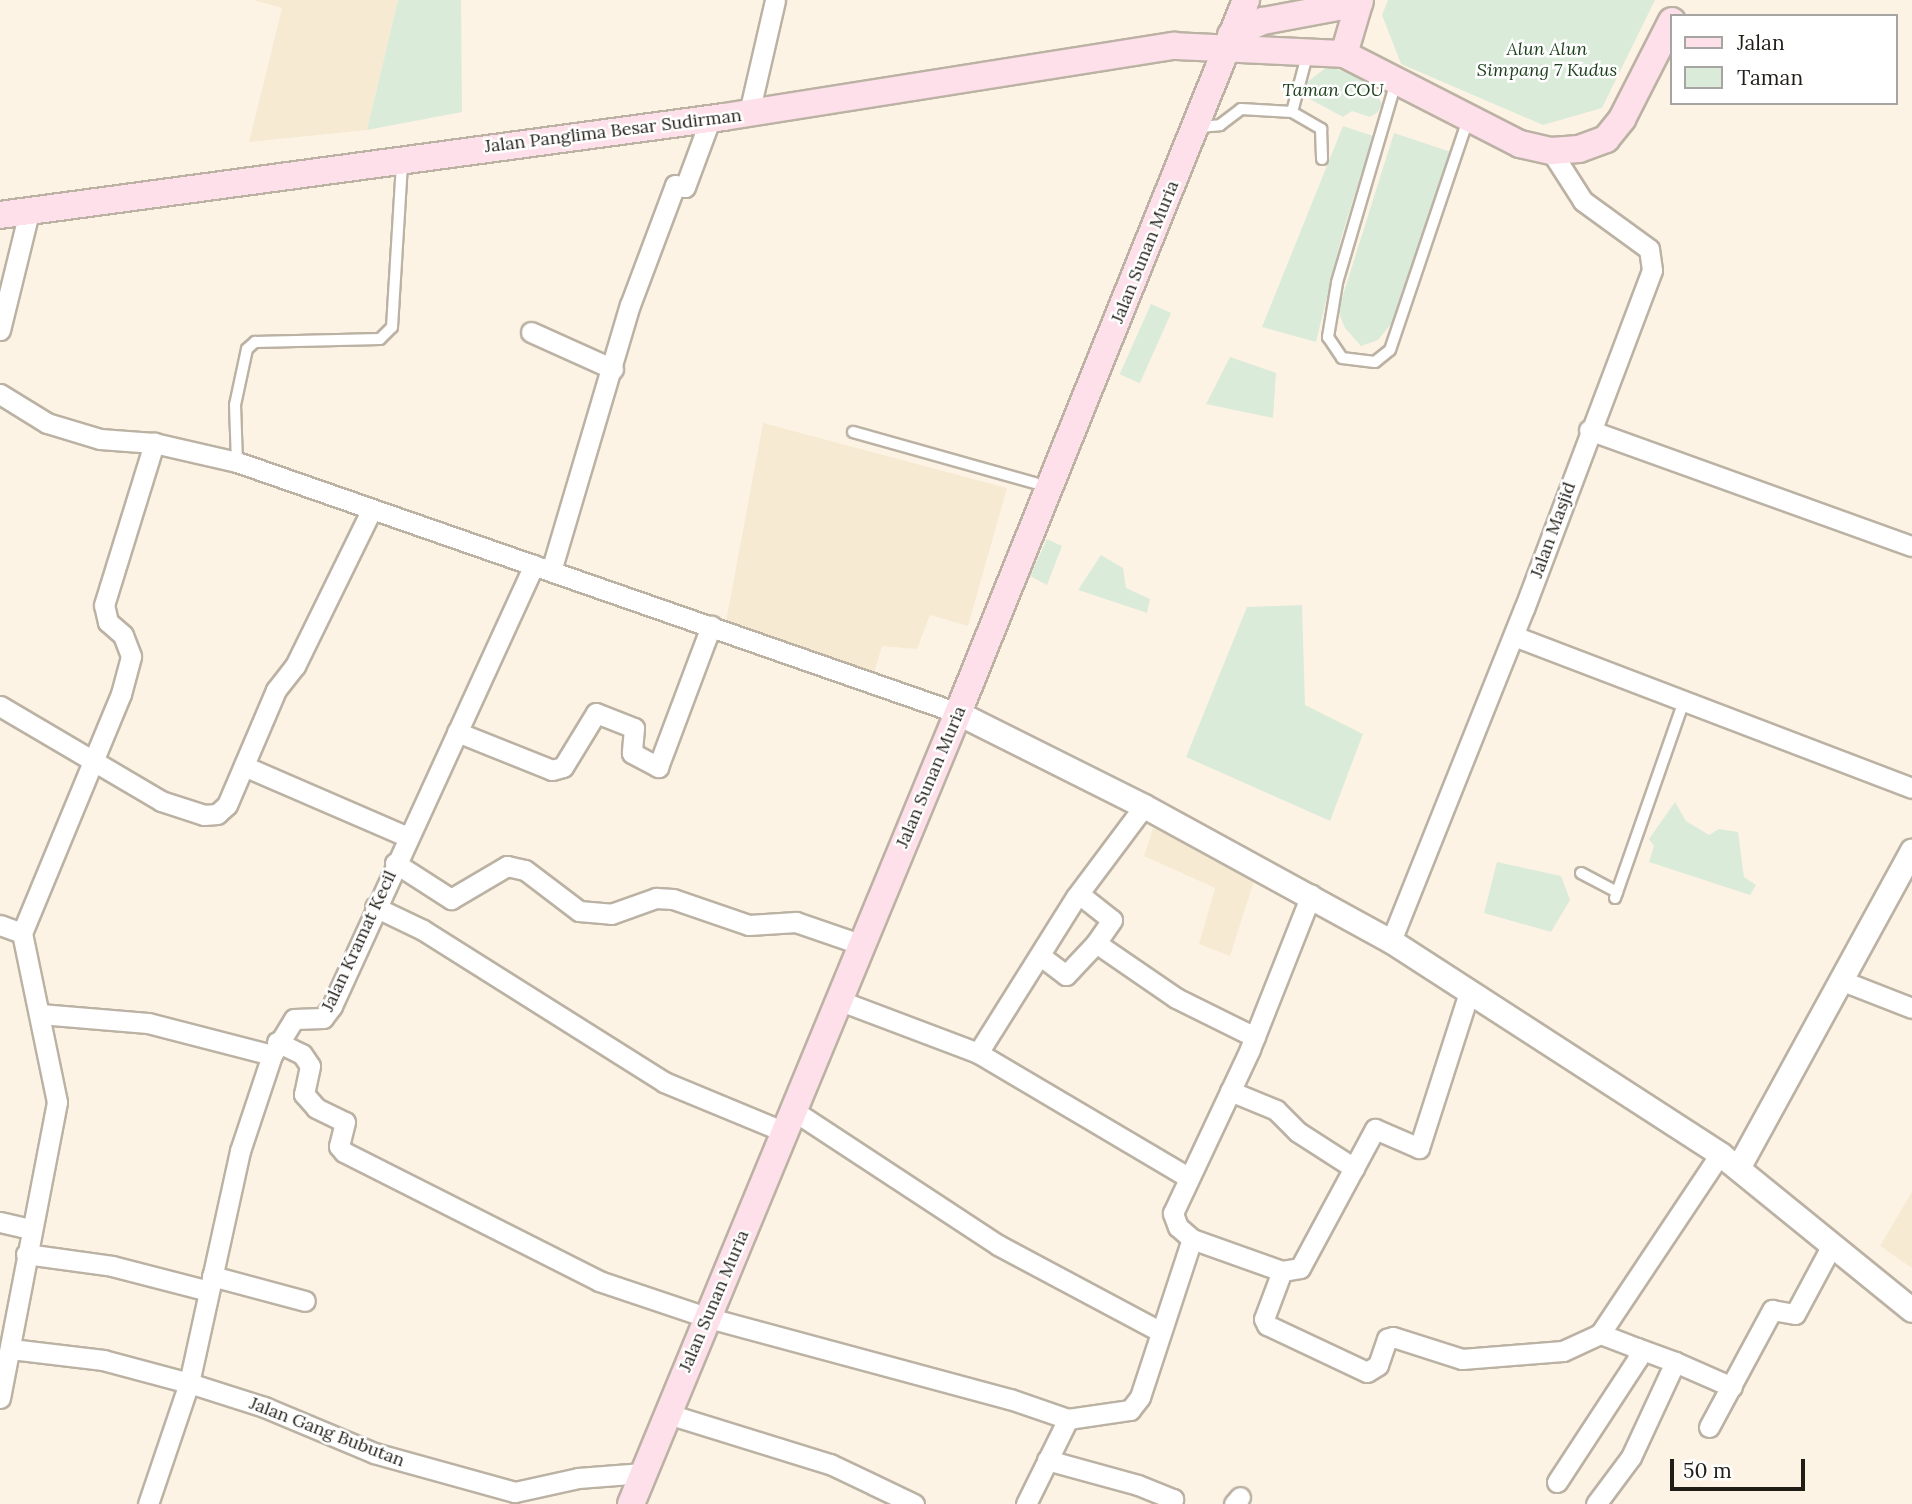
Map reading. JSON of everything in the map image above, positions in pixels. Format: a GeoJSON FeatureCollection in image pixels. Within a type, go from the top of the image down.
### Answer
{"type":"FeatureCollection","features":[{"type":"Feature","properties":{"kind":"main road","name":"Jalan Sunan Muria"},"geometry":{"type":"LineString","coordinates":[[631,1504],[790,1121],[860,944],[958,713],[1246,0]]}},
{"type":"Feature","properties":{"kind":"main road"},"geometry":{"type":"LineString","coordinates":[[1228,42],[1262,21],[1359,1],[1344,54],[1520,144],[1550,151],[1579,149],[1605,139],[1622,119],[1671,23]]}},
{"type":"Feature","properties":{"kind":"main road","name":"Jalan Panglima Besar Sudirman"},"geometry":{"type":"LineString","coordinates":[[0,215],[30,208],[749,113],[1174,46],[1228,42],[1344,54]]}},
{"type":"Feature","properties":{"kind":"street"},"geometry":{"type":"LineString","coordinates":[[749,113],[775,0]]}},
{"type":"Feature","properties":{"kind":"street","name":"Jalan Kramat Kecil"},"geometry":{"type":"LineString","coordinates":[[148,1504],[189,1383],[240,1151],[274,1049],[294,1019],[323,1018],[332,1006],[457,732],[542,568],[612,369],[630,305],[675,185],[685,187],[711,117]]}},
{"type":"Feature","properties":{"kind":"street","name":"Jalan Masjid"},"geometry":{"type":"LineString","coordinates":[[1391,941],[1514,636],[1590,430],[1650,281],[1654,259],[1641,241],[1583,201],[1550,151]]}},
{"type":"Feature","properties":{"kind":"street"},"geometry":{"type":"LineString","coordinates":[[0,330],[30,208]]}},
{"type":"Feature","properties":{"kind":"street"},"geometry":{"type":"LineString","coordinates":[[530,332],[612,369]]}},
{"type":"Feature","properties":{"kind":"street"},"geometry":{"type":"LineString","coordinates":[[0,394],[47,423],[100,439],[154,443],[237,462],[958,713],[1144,806],[1391,941],[1729,1161],[1912,1310]]}},
{"type":"Feature","properties":{"kind":"street"},"geometry":{"type":"LineString","coordinates":[[1590,430],[1912,546]]}},
{"type":"Feature","properties":{"kind":"street"},"geometry":{"type":"LineString","coordinates":[[0,1398],[11,1349],[7,1323],[26,1254],[57,1102],[22,933],[95,765],[131,656],[122,635],[108,622],[104,604],[154,443]]}},
{"type":"Feature","properties":{"kind":"street"},"geometry":{"type":"LineString","coordinates":[[0,706],[95,765],[161,801],[204,815],[217,814],[227,805],[276,690],[295,666],[370,510]]}},
{"type":"Feature","properties":{"kind":"street"},"geometry":{"type":"LineString","coordinates":[[457,732],[552,770],[564,767],[596,713],[634,729],[632,753],[658,767],[711,626]]}},
{"type":"Feature","properties":{"kind":"street"},"geometry":{"type":"LineString","coordinates":[[1514,636],[1912,788]]}},
{"type":"Feature","properties":{"kind":"street"},"geometry":{"type":"LineString","coordinates":[[244,766],[408,837]]}},
{"type":"Feature","properties":{"kind":"street"},"geometry":{"type":"LineString","coordinates":[[978,1053],[1042,957],[1043,947],[1144,806]]}},
{"type":"Feature","properties":{"kind":"street"},"geometry":{"type":"LineString","coordinates":[[1282,1270],[1264,1319],[1267,1325],[1367,1372],[1378,1365],[1387,1339],[1393,1337],[1462,1359],[1532,1356],[1563,1350],[1600,1334],[1729,1161],[1843,981],[1904,878],[1912,850]]}},
{"type":"Feature","properties":{"kind":"street"},"geometry":{"type":"LineString","coordinates":[[395,863],[451,899],[507,866],[525,870],[579,911],[611,914],[656,898],[673,900],[749,925],[796,922],[860,944]]}},
{"type":"Feature","properties":{"kind":"street"},"geometry":{"type":"LineString","coordinates":[[1042,957],[1066,975],[1096,943],[1112,920],[1079,894]]}},
{"type":"Feature","properties":{"kind":"street"},"geometry":{"type":"LineString","coordinates":[[1311,895],[1255,1037],[1173,1213],[1178,1227],[1192,1239],[1282,1270],[1300,1268],[1375,1129],[1419,1148],[1469,992]]}},
{"type":"Feature","properties":{"kind":"street"},"geometry":{"type":"LineString","coordinates":[[375,907],[423,930],[664,1082],[790,1121],[998,1245],[1159,1331]]}},
{"type":"Feature","properties":{"kind":"street"},"geometry":{"type":"LineString","coordinates":[[0,925],[22,933]]}},
{"type":"Feature","properties":{"kind":"street"},"geometry":{"type":"LineString","coordinates":[[1096,943],[1176,998],[1255,1037]]}},
{"type":"Feature","properties":{"kind":"street"},"geometry":{"type":"LineString","coordinates":[[1843,981],[1912,1008]]}},
{"type":"Feature","properties":{"kind":"street"},"geometry":{"type":"LineString","coordinates":[[838,1000],[978,1053],[1189,1178]]}},
{"type":"Feature","properties":{"kind":"street"},"geometry":{"type":"LineString","coordinates":[[40,1014],[148,1023],[302,1054],[310,1066],[304,1094],[316,1108],[345,1122],[339,1146],[344,1153],[599,1281],[709,1318],[1010,1399],[1068,1419],[1130,1410],[1140,1397],[1159,1331],[1192,1239]]}},
{"type":"Feature","properties":{"kind":"street"},"geometry":{"type":"LineString","coordinates":[[1230,1091],[1276,1110],[1298,1132],[1354,1168]]}},
{"type":"Feature","properties":{"kind":"street"},"geometry":{"type":"LineString","coordinates":[[0,1222],[30,1229]]}},
{"type":"Feature","properties":{"kind":"street"},"geometry":{"type":"LineString","coordinates":[[1709,1427],[1772,1310],[1796,1314],[1832,1245]]}},
{"type":"Feature","properties":{"kind":"street"},"geometry":{"type":"LineString","coordinates":[[26,1254],[112,1266],[305,1301]]}},
{"type":"Feature","properties":{"kind":"street"},"geometry":{"type":"LineString","coordinates":[[1600,1334],[1732,1387]]}},
{"type":"Feature","properties":{"kind":"street"},"geometry":{"type":"LineString","coordinates":[[1557,1482],[1632,1372],[1638,1358],[1637,1348]]}},
{"type":"Feature","properties":{"kind":"street","name":"Jalan Gang Bubutan"},"geometry":{"type":"LineString","coordinates":[[11,1349],[103,1360],[189,1383],[264,1407],[374,1454],[515,1492],[578,1478],[643,1473]]}},
{"type":"Feature","properties":{"kind":"street"},"geometry":{"type":"LineString","coordinates":[[1595,1504],[1631,1457],[1675,1362]]}},
{"type":"Feature","properties":{"kind":"street"},"geometry":{"type":"LineString","coordinates":[[668,1414],[831,1464],[914,1504]]}},
{"type":"Feature","properties":{"kind":"street"},"geometry":{"type":"LineString","coordinates":[[1026,1504],[1068,1419]]}},
{"type":"Feature","properties":{"kind":"street"},"geometry":{"type":"LineString","coordinates":[[1047,1460],[1138,1485],[1173,1499],[1169,1504]]}},
{"type":"Feature","properties":{"kind":"lane"},"geometry":{"type":"LineString","coordinates":[[1292,112],[1308,52]]}},
{"type":"Feature","properties":{"kind":"lane"},"geometry":{"type":"LineString","coordinates":[[1400,84],[1337,283],[1328,337],[1342,358],[1375,362],[1390,350],[1468,118]]}},
{"type":"Feature","properties":{"kind":"lane"},"geometry":{"type":"LineString","coordinates":[[1196,127],[1220,125],[1241,108],[1292,112],[1321,129],[1322,159]]}},
{"type":"Feature","properties":{"kind":"lane"},"geometry":{"type":"LineString","coordinates":[[237,462],[235,405],[247,349],[255,342],[380,339],[392,327],[402,158]]}},
{"type":"Feature","properties":{"kind":"lane"},"geometry":{"type":"LineString","coordinates":[[853,432],[1049,488]]}},
{"type":"Feature","properties":{"kind":"lane"},"geometry":{"type":"LineString","coordinates":[[1581,873],[1616,895],[1684,701]]}},
{"type":"Feature","properties":{"kind":"shaded area"},"geometry":{"type":"Polygon","coordinates":[[[253,0],[398,0],[367,130],[249,142],[282,8],[253,0]]]}},
{"type":"Feature","properties":{"kind":"shaded area"},"geometry":{"type":"Polygon","coordinates":[[[763,423],[1007,488],[968,626],[930,615],[917,649],[882,646],[874,673],[725,627],[763,423]]]}},
{"type":"Feature","properties":{"kind":"shaded area"},"geometry":{"type":"Polygon","coordinates":[[[1153,828],[1255,878],[1230,956],[1199,944],[1215,888],[1144,856],[1153,828]]]}},
{"type":"Feature","properties":{"kind":"shaded area"},"geometry":{"type":"Polygon","coordinates":[[[1912,1192],[1912,1268],[1880,1246],[1912,1192]]]}},
{"type":"Feature","properties":{"kind":"green space"},"geometry":{"type":"Polygon","coordinates":[[[398,0],[461,0],[462,112],[367,130],[398,0]]]}},
{"type":"Feature","properties":{"kind":"green space","name":"Alun Alun Simpang 7 Kudus"},"geometry":{"type":"Polygon","coordinates":[[[1388,0],[1655,0],[1602,108],[1543,125],[1401,64],[1382,15],[1388,0]]]}},
{"type":"Feature","properties":{"kind":"green space","name":"Taman COU"},"geometry":{"type":"Polygon","coordinates":[[[1328,66],[1370,81],[1382,104],[1378,112],[1370,117],[1352,111],[1343,117],[1306,97],[1306,83],[1328,66]]]}},
{"type":"Feature","properties":{"kind":"green space"},"geometry":{"type":"Polygon","coordinates":[[[1343,126],[1373,136],[1342,235],[1316,342],[1262,327],[1343,126]]]}},
{"type":"Feature","properties":{"kind":"green space"},"geometry":{"type":"Polygon","coordinates":[[[1394,133],[1451,152],[1394,320],[1378,340],[1361,346],[1345,328],[1338,311],[1394,133]]]}},
{"type":"Feature","properties":{"kind":"green space"},"geometry":{"type":"Polygon","coordinates":[[[1151,304],[1171,313],[1140,383],[1120,374],[1151,304]]]}},
{"type":"Feature","properties":{"kind":"green space"},"geometry":{"type":"Polygon","coordinates":[[[1230,357],[1276,373],[1273,418],[1206,404],[1230,357]]]}},
{"type":"Feature","properties":{"kind":"green space"},"geometry":{"type":"Polygon","coordinates":[[[1047,539],[1062,546],[1047,585],[1030,576],[1047,539]]]}},
{"type":"Feature","properties":{"kind":"green space"},"geometry":{"type":"Polygon","coordinates":[[[1101,555],[1123,568],[1126,588],[1150,599],[1147,613],[1078,590],[1101,555]]]}},
{"type":"Feature","properties":{"kind":"green space"},"geometry":{"type":"Polygon","coordinates":[[[1302,605],[1305,705],[1363,734],[1330,821],[1186,757],[1247,607],[1302,605]]]}},
{"type":"Feature","properties":{"kind":"green space"},"geometry":{"type":"Polygon","coordinates":[[[1675,802],[1686,821],[1709,835],[1719,829],[1738,832],[1744,877],[1756,885],[1750,895],[1649,862],[1654,846],[1649,839],[1675,802]]]}},
{"type":"Feature","properties":{"kind":"green space"},"geometry":{"type":"Polygon","coordinates":[[[1497,862],[1561,876],[1570,900],[1551,932],[1484,913],[1497,862]]]}}]}
